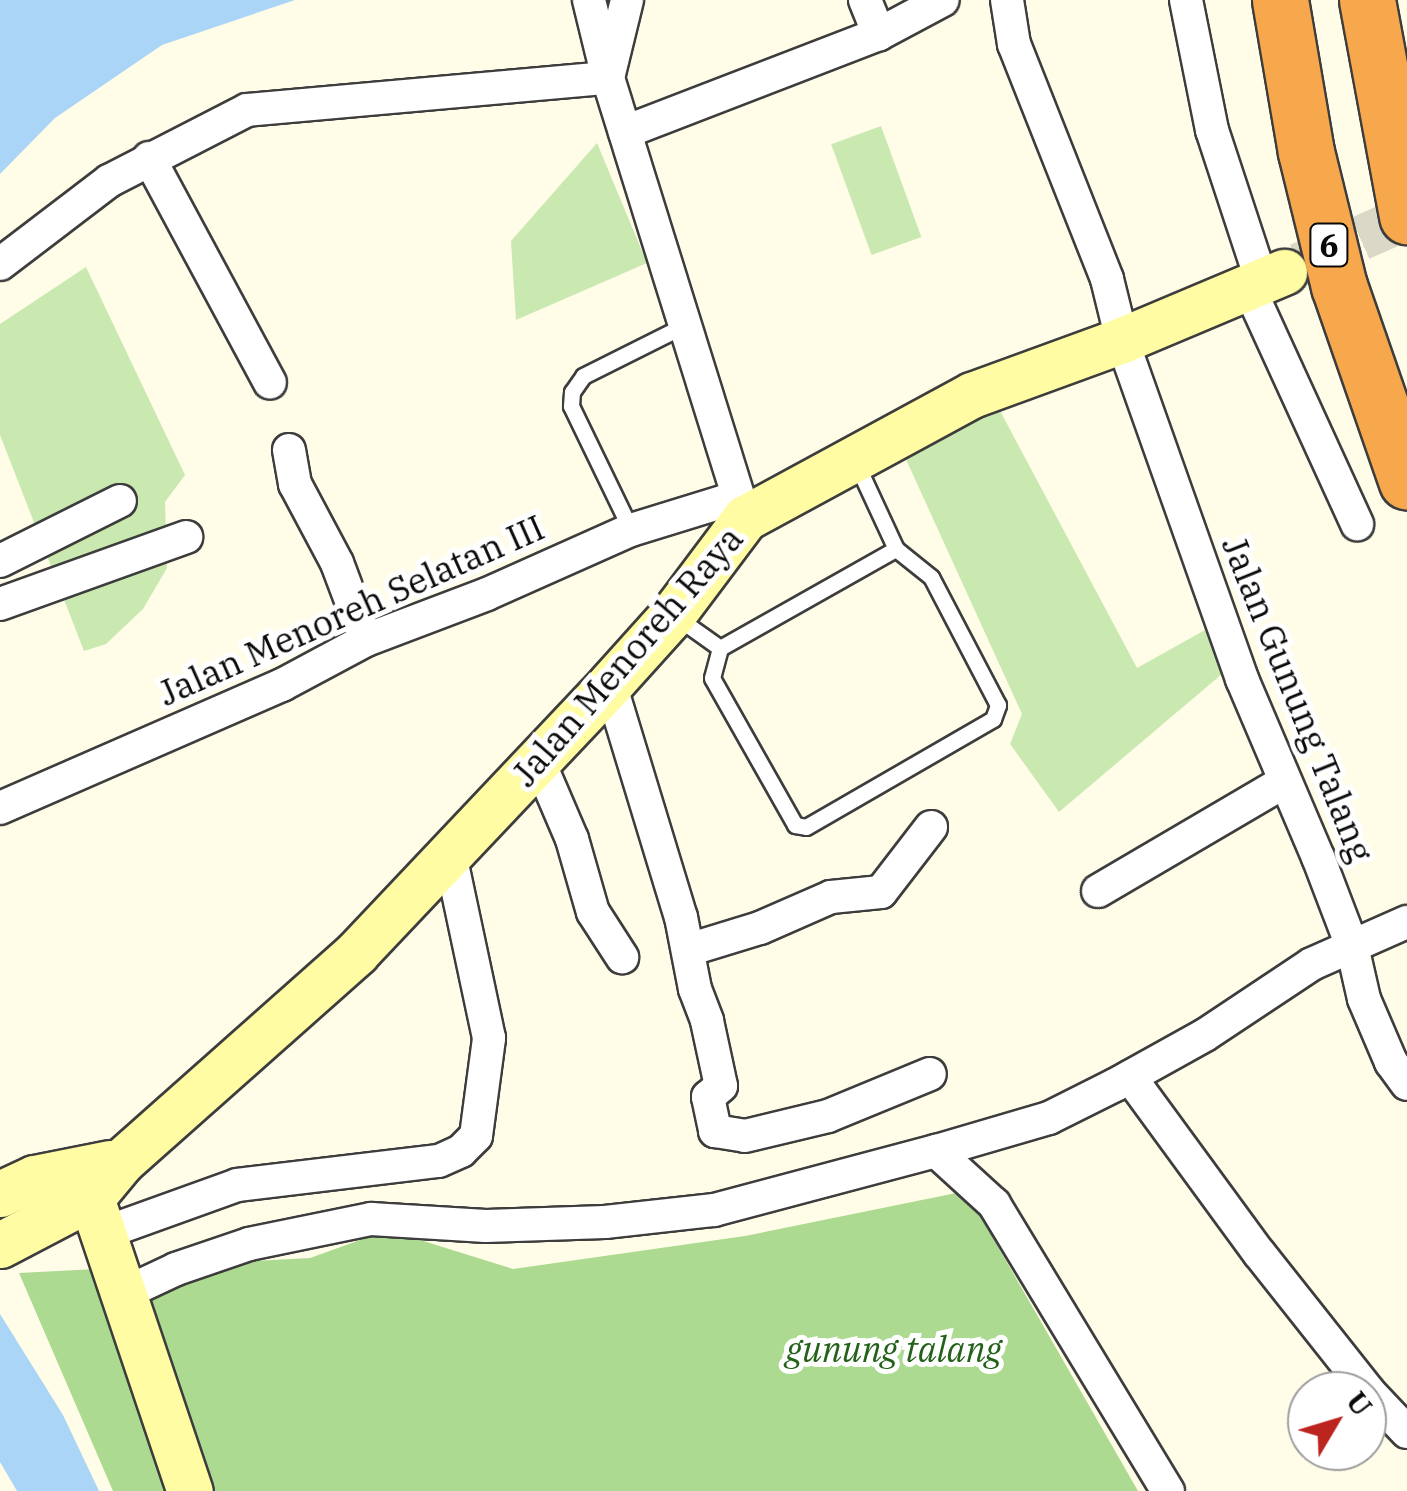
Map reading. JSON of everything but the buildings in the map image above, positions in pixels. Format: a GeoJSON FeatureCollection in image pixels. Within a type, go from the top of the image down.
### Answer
{"type":"FeatureCollection","features":[{"type":"Feature","properties":{"kind":"highway","name":"6"},"geometry":{"type":"LineString","coordinates":[[1280,0],[1306,152],[1339,286],[1407,482]]}},
{"type":"Feature","properties":{"kind":"highway"},"geometry":{"type":"LineString","coordinates":[[1367,0],[1407,216]]}},
{"type":"Feature","properties":{"kind":"main road","name":"Jalan Menoreh Raya"},"geometry":{"type":"LineString","coordinates":[[17,1186],[91,1195],[357,952],[540,762],[672,614],[742,508],[854,459],[972,396],[1265,281]]}},
{"type":"Feature","properties":{"kind":"main road"},"geometry":{"type":"LineString","coordinates":[[0,1245],[91,1195],[190,1491]]}},
{"type":"Feature","properties":{"kind":"street"},"geometry":{"type":"LineString","coordinates":[[608,78],[627,0]]}},
{"type":"Feature","properties":{"kind":"street"},"geometry":{"type":"LineString","coordinates":[[864,0],[879,34]]}},
{"type":"Feature","properties":{"kind":"street"},"geometry":{"type":"LineString","coordinates":[[625,132],[879,34],[943,0]]}},
{"type":"Feature","properties":{"kind":"street","name":"Jalan Gunung Talang"},"geometry":{"type":"LineString","coordinates":[[1007,0],[1014,44],[1042,126],[1107,279],[1122,340],[1242,678],[1352,946],[1364,999],[1392,1062],[1407,1084]]}},
{"type":"Feature","properties":{"kind":"street"},"geometry":{"type":"LineString","coordinates":[[1186,0],[1212,130],[1358,524]]}},
{"type":"Feature","properties":{"kind":"street"},"geometry":{"type":"LineString","coordinates":[[592,14],[608,78],[742,508]]}},
{"type":"Feature","properties":{"kind":"street"},"geometry":{"type":"LineString","coordinates":[[0,264],[110,181],[247,110],[608,78]]}},
{"type":"Feature","properties":{"kind":"street"},"geometry":{"type":"LineString","coordinates":[[148,158],[270,383]]}},
{"type":"Feature","properties":{"kind":"street"},"geometry":{"type":"LineString","coordinates":[[289,450],[295,484],[337,563],[366,640]]}},
{"type":"Feature","properties":{"kind":"street"},"geometry":{"type":"LineString","coordinates":[[0,561],[120,501]]}},
{"type":"Feature","properties":{"kind":"street","name":"Jalan Menoreh Selatan III"},"geometry":{"type":"LineString","coordinates":[[0,808],[282,685],[366,640],[470,601],[631,530],[742,508]]}},
{"type":"Feature","properties":{"kind":"street"},"geometry":{"type":"LineString","coordinates":[[0,604],[186,537]]}},
{"type":"Feature","properties":{"kind":"street"},"geometry":{"type":"LineString","coordinates":[[610,684],[688,950],[722,1086],[708,1102],[718,1134],[745,1136],[828,1116],[930,1074]]}},
{"type":"Feature","properties":{"kind":"street"},"geometry":{"type":"LineString","coordinates":[[540,762],[572,839],[593,912],[622,958]]}},
{"type":"Feature","properties":{"kind":"street"},"geometry":{"type":"LineString","coordinates":[[1098,891],[1284,782]]}},
{"type":"Feature","properties":{"kind":"street"},"geometry":{"type":"LineString","coordinates":[[688,950],[760,928],[831,897],[881,892],[931,827]]}},
{"type":"Feature","properties":{"kind":"street"},"geometry":{"type":"LineString","coordinates":[[91,1195],[238,1185],[440,1161],[461,1151],[476,1136],[489,1038],[450,854]]}},
{"type":"Feature","properties":{"kind":"street"},"geometry":{"type":"LineString","coordinates":[[126,1293],[176,1269],[249,1244],[319,1228],[371,1219],[486,1226],[605,1222],[714,1210],[936,1151],[1048,1118],[1205,1035],[1312,964],[1407,922]]}},
{"type":"Feature","properties":{"kind":"street"},"geometry":{"type":"LineString","coordinates":[[1130,1077],[1259,1254],[1369,1392],[1407,1432]]}},
{"type":"Feature","properties":{"kind":"street"},"geometry":{"type":"LineString","coordinates":[[936,1151],[994,1204],[1168,1491]]}},
{"type":"Feature","properties":{"kind":"lane"},"geometry":{"type":"LineString","coordinates":[[631,530],[571,406],[572,392],[583,376],[685,325]]}},
{"type":"Feature","properties":{"kind":"lane"},"geometry":{"type":"LineString","coordinates":[[854,459],[896,549],[931,578],[998,706],[993,719],[806,827],[795,825],[712,678],[720,648],[896,549]]}},
{"type":"Feature","properties":{"kind":"lane"},"geometry":{"type":"LineString","coordinates":[[672,614],[720,648]]}},
{"type":"Feature","properties":{"kind":"green space"},"geometry":{"type":"Polygon","coordinates":[[[881,126],[921,237],[872,255],[831,144],[881,126]]]}},
{"type":"Feature","properties":{"kind":"green space"},"geometry":{"type":"Polygon","coordinates":[[[597,143],[647,263],[516,320],[511,241],[597,143]]]}},
{"type":"Feature","properties":{"kind":"green space"},"geometry":{"type":"Polygon","coordinates":[[[86,267],[185,475],[165,502],[167,568],[143,609],[106,644],[84,651],[0,435],[0,324],[86,267]]]}},
{"type":"Feature","properties":{"kind":"green space"},"geometry":{"type":"Polygon","coordinates":[[[998,407],[1137,668],[1205,630],[1222,674],[1059,812],[1010,744],[1022,714],[904,455],[998,407]]]}},
{"type":"Feature","properties":{"kind":"green space","name":"gunung talang"},"geometry":{"type":"Polygon","coordinates":[[[966,1191],[1138,1491],[113,1491],[19,1273],[310,1258],[388,1230],[513,1269],[745,1236],[966,1191]]]}},
{"type":"Feature","properties":{"kind":"water"},"geometry":{"type":"Polygon","coordinates":[[[0,0],[295,0],[162,45],[55,118],[0,174],[0,0]]]}},
{"type":"Feature","properties":{"kind":"water"},"geometry":{"type":"Polygon","coordinates":[[[0,1314],[63,1415],[99,1491],[17,1491],[0,1462],[0,1314]]]}},
{"type":"Feature","properties":{"kind":"tunnel"},"geometry":{"type":"LineString","coordinates":[[1299,265],[1407,217]]}}]}
